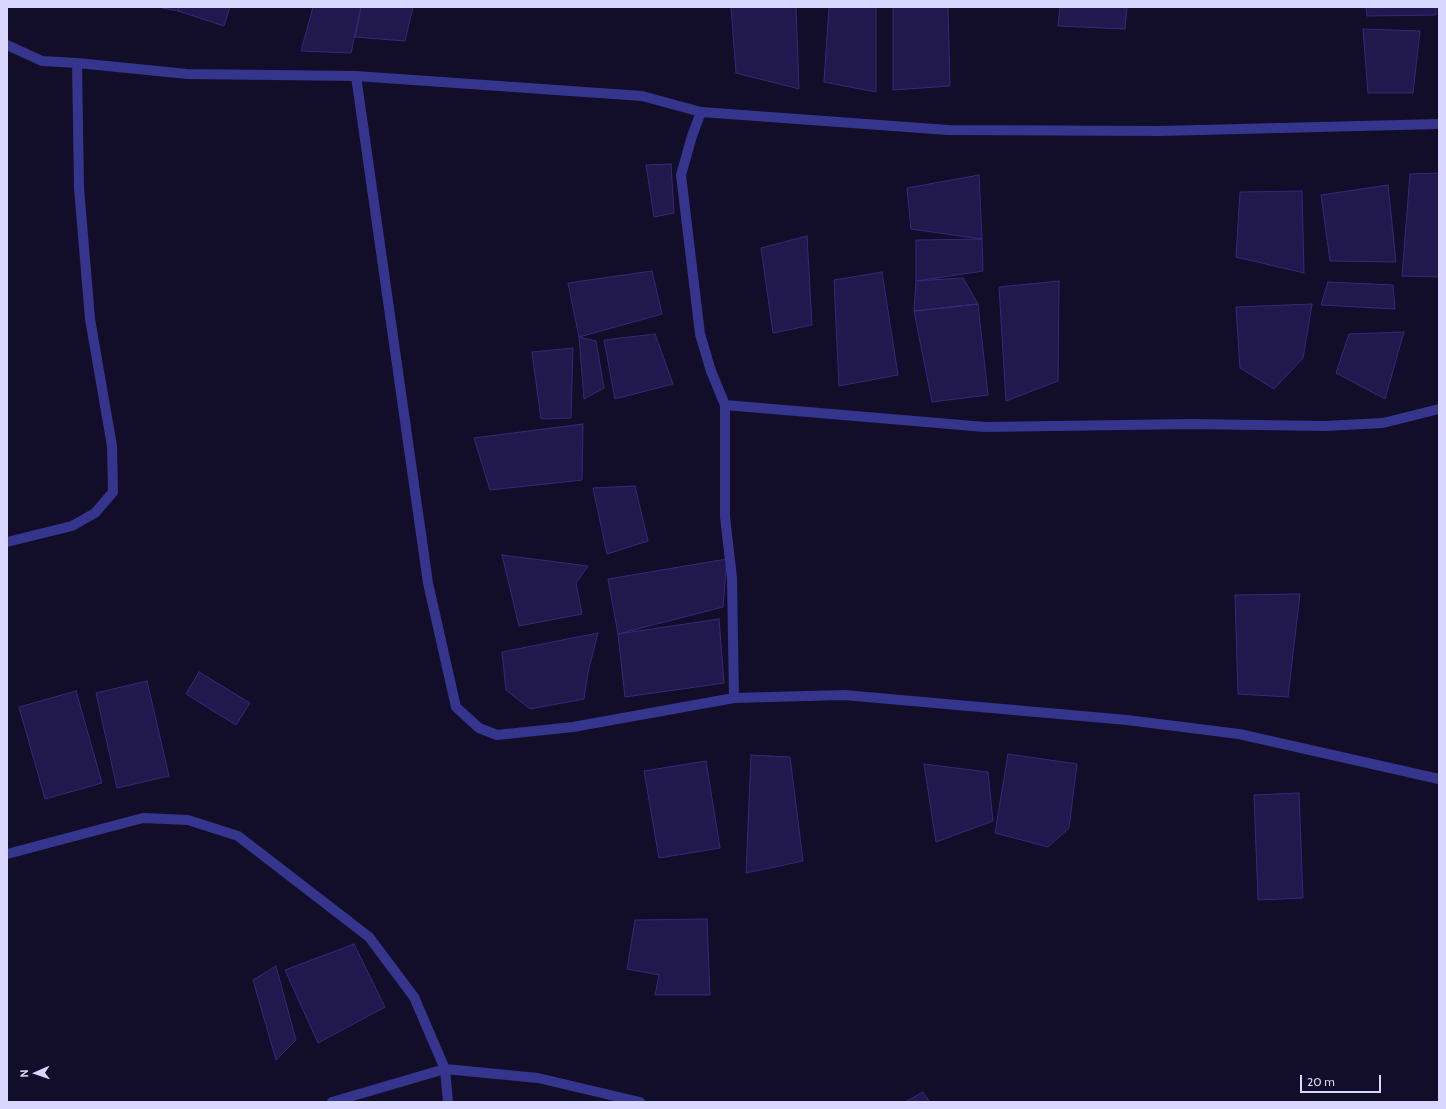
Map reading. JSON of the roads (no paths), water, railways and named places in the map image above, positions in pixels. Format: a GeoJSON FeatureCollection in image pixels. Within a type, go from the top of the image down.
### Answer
{"type":"FeatureCollection","features":[{"type":"Feature","properties":{"kind":"street"},"geometry":{"type":"LineString","coordinates":[[7,45],[42,61],[187,74],[356,76],[642,96],[701,112],[948,130],[1160,131],[1439,124]]}},
{"type":"Feature","properties":{"kind":"street"},"geometry":{"type":"LineString","coordinates":[[7,542],[72,526],[95,513],[113,492],[112,446],[90,319],[79,188],[77,63]]}},
{"type":"Feature","properties":{"kind":"street"},"geometry":{"type":"LineString","coordinates":[[356,76],[428,583],[456,706],[479,728],[497,735],[573,727],[734,698],[844,695],[1126,720],[1239,734],[1439,779]]}},
{"type":"Feature","properties":{"kind":"street"},"geometry":{"type":"LineString","coordinates":[[701,112],[692,136],[681,175],[700,334],[711,371],[726,405],[725,517],[732,578],[734,698]]}},
{"type":"Feature","properties":{"kind":"street"},"geometry":{"type":"LineString","coordinates":[[726,405],[985,427],[1191,424],[1324,426],[1383,423],[1439,408]]}},
{"type":"Feature","properties":{"kind":"street"},"geometry":{"type":"LineString","coordinates":[[7,854],[143,818],[188,820],[238,836],[369,937],[414,997],[445,1069],[448,1102]]}},
{"type":"Feature","properties":{"kind":"street"},"geometry":{"type":"LineString","coordinates":[[332,1102],[445,1069],[538,1078],[640,1102]]}}]}
